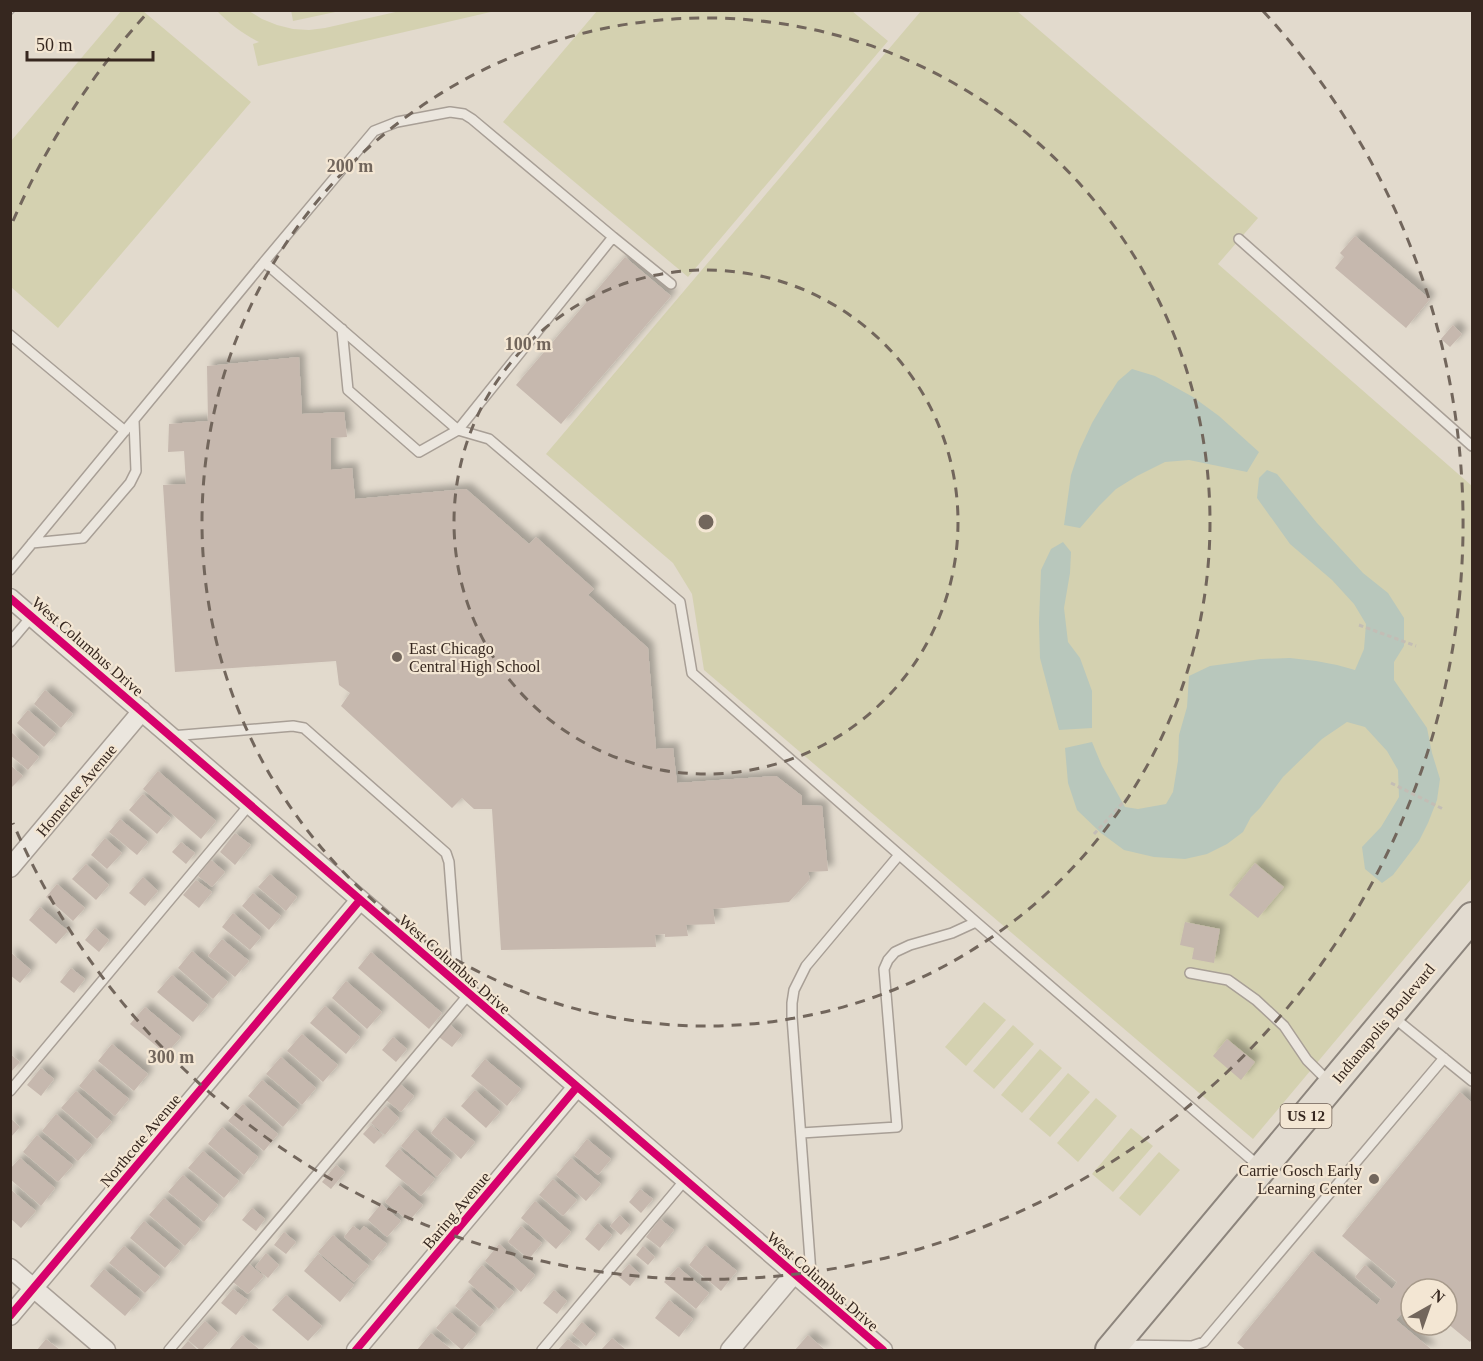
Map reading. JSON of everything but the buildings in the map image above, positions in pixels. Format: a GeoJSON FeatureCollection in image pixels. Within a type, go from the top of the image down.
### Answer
{"type":"FeatureCollection","features":[{"type":"Feature","properties":{"kind":"main road","name":"Indianapolis Boulevard"},"geometry":{"type":"LineString","coordinates":[[1112,1348],[1473,917]]}},
{"type":"Feature","properties":{"kind":"street","name":"West Columbus Drive"},"geometry":{"type":"LineString","coordinates":[[10,598],[883,1350]]}},
{"type":"Feature","properties":{"kind":"street","name":"Homerlee Avenue"},"geometry":{"type":"LineString","coordinates":[[10,868],[142,711]]}},
{"type":"Feature","properties":{"kind":"street","name":"Northcote Avenue"},"geometry":{"type":"LineString","coordinates":[[10,1316],[360,900]]}},
{"type":"Feature","properties":{"kind":"street","name":"Baring Avenue"},"geometry":{"type":"LineString","coordinates":[[356,1350],[577,1087]]}},
{"type":"Feature","properties":{"kind":"street"},"geometry":{"type":"LineString","coordinates":[[10,1268],[106,1350]]}},
{"type":"Feature","properties":{"kind":"street"},"geometry":{"type":"LineString","coordinates":[[730,1350],[794,1274]]}},
{"type":"Feature","properties":{"kind":"lane"},"geometry":{"type":"LineString","coordinates":[[10,570],[374,131],[397,122],[450,112],[464,114],[671,284]]}},
{"type":"Feature","properties":{"kind":"lane"},"geometry":{"type":"LineString","coordinates":[[342,329],[348,390],[419,452],[458,430],[613,237]]}},
{"type":"Feature","properties":{"kind":"lane"},"geometry":{"type":"LineString","coordinates":[[1239,239],[1473,446]]}},
{"type":"Feature","properties":{"kind":"lane"},"geometry":{"type":"LineString","coordinates":[[264,262],[458,430],[489,439],[680,602],[692,674],[1262,1169]]}},
{"type":"Feature","properties":{"kind":"lane"},"geometry":{"type":"LineString","coordinates":[[10,335],[125,431]]}},
{"type":"Feature","properties":{"kind":"lane"},"geometry":{"type":"LineString","coordinates":[[32,543],[83,538],[130,483],[136,471],[134,421]]}},
{"type":"Feature","properties":{"kind":"lane"},"geometry":{"type":"LineString","coordinates":[[10,642],[32,616]]}},
{"type":"Feature","properties":{"kind":"lane"},"geometry":{"type":"LineString","coordinates":[[169,1350],[464,989],[446,853],[304,728],[293,726],[171,736]]}},
{"type":"Feature","properties":{"kind":"lane"},"geometry":{"type":"LineString","coordinates":[[10,1091],[250,804]]}},
{"type":"Feature","properties":{"kind":"lane"},"geometry":{"type":"LineString","coordinates":[[813,1290],[792,1017],[794,990],[806,966],[899,855]]}},
{"type":"Feature","properties":{"kind":"lane"},"geometry":{"type":"LineString","coordinates":[[801,1133],[897,1127],[884,969],[895,952],[910,945],[952,933],[976,922]]}},
{"type":"Feature","properties":{"kind":"lane"},"geometry":{"type":"LineString","coordinates":[[1190,973],[1228,980],[1256,1000],[1284,1026],[1307,1060],[1332,1085]]}},
{"type":"Feature","properties":{"kind":"lane"},"geometry":{"type":"LineString","coordinates":[[1390,1015],[1473,1081]]}},
{"type":"Feature","properties":{"kind":"lane"},"geometry":{"type":"LineString","coordinates":[[1112,1348],[1192,1346],[1204,1342],[1444,1058]]}},
{"type":"Feature","properties":{"kind":"lane"},"geometry":{"type":"LineString","coordinates":[[542,1350],[685,1180]]}},
{"type":"Feature","properties":{"kind":"path"},"geometry":{"type":"LineString","coordinates":[[1359,625],[1416,646]]}},
{"type":"Feature","properties":{"kind":"path"},"geometry":{"type":"LineString","coordinates":[[1391,783],[1443,809]]}},
{"type":"Feature","properties":{"kind":"path"},"geometry":{"type":"LineString","coordinates":[[1094,834],[1129,796]]}},
{"type":"Feature","properties":{"kind":"shaded area"},"geometry":{"type":"Polygon","coordinates":[[[122,10],[143,11],[251,102],[58,328],[11,287],[11,141],[122,10]]]}},
{"type":"Feature","properties":{"kind":"shaded area"},"geometry":{"type":"Polygon","coordinates":[[[291,10],[340,10],[340,11],[293,21],[291,10]]]}},
{"type":"Feature","properties":{"kind":"shaded area"},"geometry":{"type":"Polygon","coordinates":[[[217,11],[249,11],[277,25],[309,30],[400,11],[495,11],[258,66],[253,44],[259,42],[237,28],[217,11]]]}},
{"type":"Feature","properties":{"kind":"shaded area"},"geometry":{"type":"Polygon","coordinates":[[[597,11],[852,11],[888,41],[688,277],[503,122],[597,11]]]}},
{"type":"Feature","properties":{"kind":"shaded area"},"geometry":{"type":"Polygon","coordinates":[[[921,11],[1017,11],[1258,218],[1218,264],[1472,486],[1472,878],[1253,1139],[704,670],[692,594],[673,563],[546,454],[921,11]]]}},
{"type":"Feature","properties":{"kind":"shaded area"},"geometry":{"type":"Polygon","coordinates":[[[1132,369],[1155,376],[1193,397],[1219,416],[1259,452],[1247,472],[1189,460],[1165,462],[1116,489],[1080,528],[1064,525],[1071,475],[1079,451],[1105,401],[1118,381],[1132,369]]]}},
{"type":"Feature","properties":{"kind":"shaded area"},"geometry":{"type":"Polygon","coordinates":[[[1267,470],[1277,474],[1317,523],[1363,573],[1388,593],[1404,618],[1404,646],[1394,662],[1394,680],[1427,728],[1440,779],[1437,800],[1419,841],[1393,875],[1382,883],[1365,869],[1362,847],[1381,827],[1399,797],[1398,770],[1387,751],[1365,727],[1347,722],[1322,739],[1283,777],[1251,817],[1243,832],[1227,844],[1207,854],[1185,859],[1154,857],[1124,850],[1101,833],[1077,810],[1068,783],[1065,748],[1092,742],[1102,766],[1125,807],[1138,809],[1166,804],[1173,792],[1179,735],[1187,707],[1189,676],[1210,666],[1261,659],[1290,658],[1355,670],[1364,649],[1366,624],[1354,604],[1332,580],[1290,544],[1257,498],[1259,478],[1267,470]]]}},
{"type":"Feature","properties":{"kind":"shaded area"},"geometry":{"type":"Polygon","coordinates":[[[1063,542],[1071,552],[1064,608],[1068,642],[1080,658],[1092,691],[1092,728],[1059,730],[1040,658],[1041,570],[1051,549],[1063,542]]]}},
{"type":"Feature","properties":{"kind":"shaded area"},"geometry":{"type":"Polygon","coordinates":[[[984,1002],[1006,1020],[966,1066],[945,1047],[984,1002]]]}},
{"type":"Feature","properties":{"kind":"shaded area"},"geometry":{"type":"Polygon","coordinates":[[[1013,1025],[1034,1044],[994,1089],[973,1071],[1013,1025]]]}},
{"type":"Feature","properties":{"kind":"shaded area"},"geometry":{"type":"Polygon","coordinates":[[[1040,1049],[1062,1068],[1022,1113],[1001,1095],[1040,1049]]]}},
{"type":"Feature","properties":{"kind":"shaded area"},"geometry":{"type":"Polygon","coordinates":[[[1068,1073],[1090,1092],[1050,1137],[1029,1119],[1068,1073]]]}},
{"type":"Feature","properties":{"kind":"shaded area"},"geometry":{"type":"Polygon","coordinates":[[[1096,1098],[1117,1116],[1078,1162],[1057,1143],[1096,1098]]]}},
{"type":"Feature","properties":{"kind":"shaded area"},"geometry":{"type":"Polygon","coordinates":[[[1131,1128],[1153,1146],[1113,1192],[1092,1174],[1131,1128]]]}},
{"type":"Feature","properties":{"kind":"shaded area"},"geometry":{"type":"Polygon","coordinates":[[[1159,1152],[1180,1170],[1140,1216],[1119,1198],[1159,1152]]]}},
{"type":"Feature","properties":{"kind":"cycle path"},"geometry":{"type":"LineString","coordinates":[[10,598],[883,1350]]}},
{"type":"Feature","properties":{"kind":"cycle path"},"geometry":{"type":"LineString","coordinates":[[10,1316],[360,900]]}},
{"type":"Feature","properties":{"kind":"cycle path"},"geometry":{"type":"LineString","coordinates":[[356,1350],[577,1087]]}},
{"type":"Feature","properties":{"kind":"place","name":"East Chicago Central High School"},"geometry":{"type":"Point","coordinates":[397,657]}},
{"type":"Feature","properties":{"kind":"place","name":"Carrie Gosch Early Learning Center"},"geometry":{"type":"Point","coordinates":[1374,1179]}}]}
